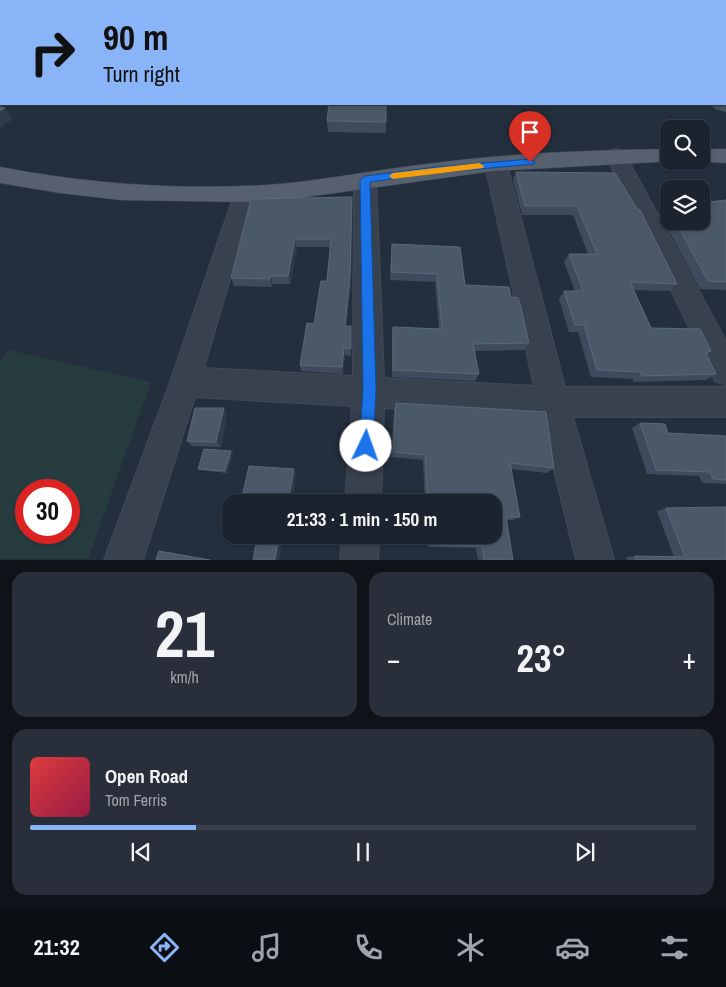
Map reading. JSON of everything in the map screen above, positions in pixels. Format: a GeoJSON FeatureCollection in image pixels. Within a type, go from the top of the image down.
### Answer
{"type":"FeatureCollection","features":[{"type":"Feature","properties":{"kind":"main road"},"geometry":{"type":"LineString","coordinates":[[0,175],[43,184],[128,194],[244,194],[313,188],[496,165],[616,156],[660,156]]}},
{"type":"Feature","properties":{"kind":"main road"},"geometry":{"type":"LineString","coordinates":[[710,156],[726,156]]}},
{"type":"Feature","properties":{"kind":"street"},"geometry":{"type":"LineString","coordinates":[[616,156],[726,371]]}},
{"type":"Feature","properties":{"kind":"street"},"geometry":{"type":"LineString","coordinates":[[496,165],[552,402],[595,560]]}},
{"type":"Feature","properties":{"kind":"street"},"geometry":{"type":"LineString","coordinates":[[363,494],[370,390],[365,180]]}},
{"type":"Feature","properties":{"kind":"street"},"geometry":{"type":"LineString","coordinates":[[123,560],[184,382],[244,194]]}},
{"type":"Feature","properties":{"kind":"street"},"geometry":{"type":"LineString","coordinates":[[184,382],[370,390],[552,402],[726,402]]}},
{"type":"Feature","properties":{"kind":"street"},"geometry":{"type":"LineString","coordinates":[[359,560],[360,544]]}},
{"type":"Feature","properties":{"kind":"green space"},"geometry":{"type":"Polygon","coordinates":[[[8,350],[151,382],[88,559],[0,559],[0,360],[8,350]]]}},
{"type":"Feature","properties":{"kind":"building"},"geometry":{"type":"Polygon","coordinates":[[[329,105],[386,105],[386,122],[327,121],[329,105]]]}},
{"type":"Feature","properties":{"kind":"building"},"geometry":{"type":"Polygon","coordinates":[[[516,172],[615,173],[638,210],[640,210],[677,284],[630,282],[651,328],[700,329],[711,351],[706,353],[716,374],[642,376],[641,372],[597,370],[584,325],[575,325],[564,291],[583,291],[569,254],[597,254],[577,206],[525,206],[516,172]]]}},
{"type":"Feature","properties":{"kind":"building"},"geometry":{"type":"Polygon","coordinates":[[[352,197],[350,276],[345,326],[351,326],[351,349],[344,348],[342,367],[300,365],[307,323],[314,324],[321,281],[327,281],[331,239],[295,239],[288,276],[271,276],[270,279],[231,278],[251,199],[352,197]]]}},
{"type":"Feature","properties":{"kind":"building"},"geometry":{"type":"Polygon","coordinates":[[[726,200],[726,282],[708,281],[680,230],[710,230],[710,202],[726,200]]]}},
{"type":"Feature","properties":{"kind":"building"},"geometry":{"type":"Polygon","coordinates":[[[392,244],[460,247],[465,285],[509,287],[511,297],[518,298],[529,343],[473,344],[479,374],[393,370],[393,327],[442,329],[437,274],[391,272],[392,244]]]}},
{"type":"Feature","properties":{"kind":"building"},"geometry":{"type":"Polygon","coordinates":[[[396,403],[546,412],[554,468],[510,463],[520,517],[506,517],[513,560],[484,560],[482,546],[431,544],[502,544],[502,494],[427,494],[425,455],[393,452],[396,403]]]}},
{"type":"Feature","properties":{"kind":"building"},"geometry":{"type":"Polygon","coordinates":[[[195,408],[224,408],[216,442],[187,441],[195,408]]]}},
{"type":"Feature","properties":{"kind":"building"},"geometry":{"type":"Polygon","coordinates":[[[640,423],[665,424],[668,433],[726,436],[726,480],[713,479],[710,472],[656,470],[640,423]]]}},
{"type":"Feature","properties":{"kind":"building"},"geometry":{"type":"Polygon","coordinates":[[[204,449],[231,451],[225,471],[198,469],[204,449]]]}},
{"type":"Feature","properties":{"kind":"building"},"geometry":{"type":"Polygon","coordinates":[[[249,466],[294,469],[289,494],[243,494],[249,466]]]}},
{"type":"Feature","properties":{"kind":"building"},"geometry":{"type":"Polygon","coordinates":[[[726,507],[726,560],[636,560],[635,556],[685,557],[666,508],[726,507]]]}},
{"type":"Feature","properties":{"kind":"building"},"geometry":{"type":"Polygon","coordinates":[[[256,544],[278,544],[275,560],[253,560],[256,544]]]}},
{"type":"Feature","properties":{"kind":"building"},"geometry":{"type":"Polygon","coordinates":[[[159,551],[210,560],[156,560],[159,551]]]}},
{"type":"Feature","properties":{"kind":"slow traffic"},"geometry":{"type":"LineString","coordinates":[[393,176],[479,166]]}},
{"type":"Feature","properties":{"kind":"route"},"geometry":{"type":"LineString","coordinates":[[366,446],[370,390],[365,180],[436,170],[530,162]]}}]}
